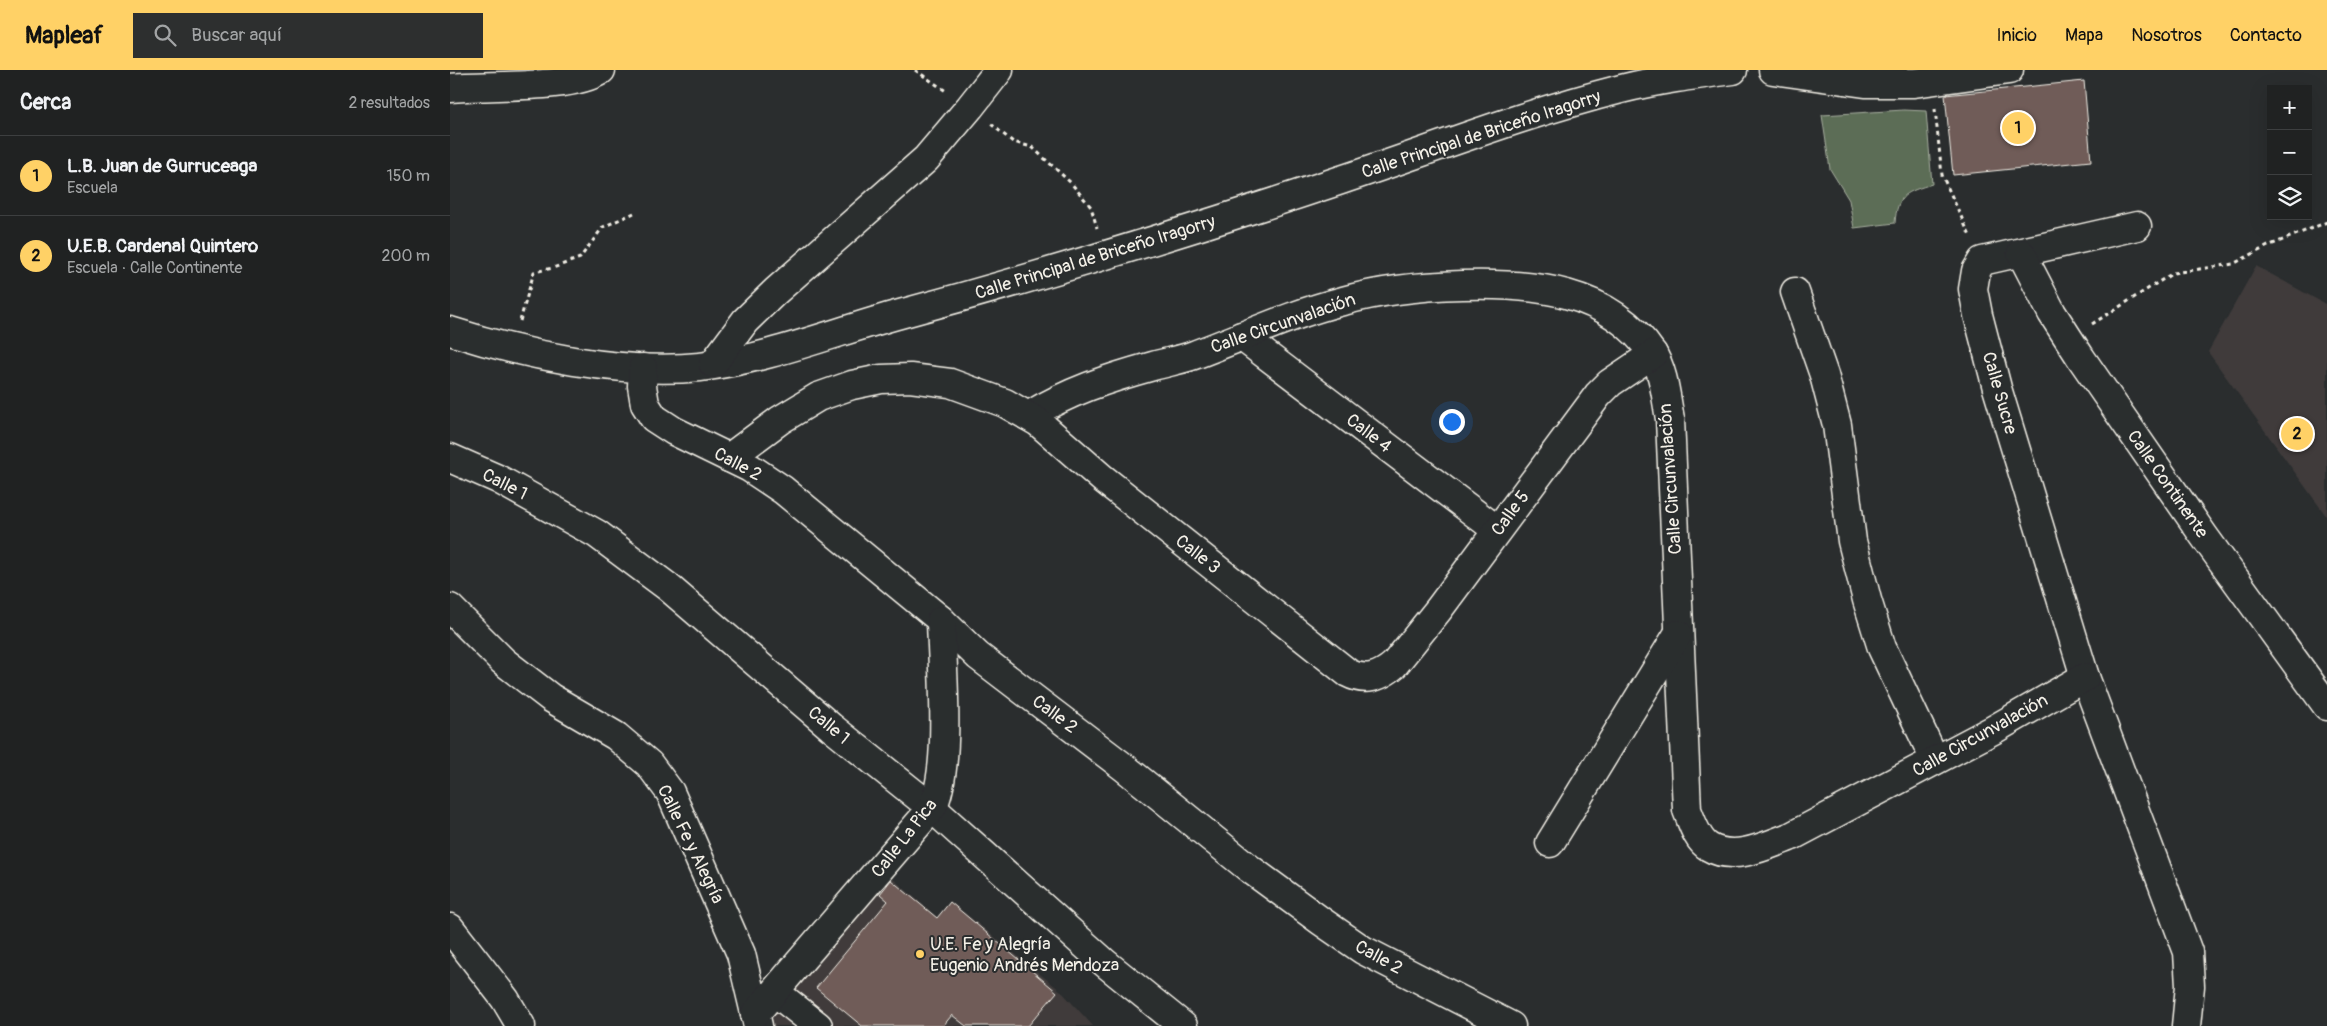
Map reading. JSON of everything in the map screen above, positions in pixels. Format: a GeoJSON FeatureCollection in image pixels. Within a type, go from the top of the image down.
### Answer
{"type":"FeatureCollection","features":[{"type":"Feature","properties":{"kind":"street"},"geometry":{"type":"LineString","coordinates":[[450,88],[564,82],[591,76],[600,70]]}},
{"type":"Feature","properties":{"kind":"street"},"geometry":{"type":"LineString","coordinates":[[713,364],[745,321],[776,291],[926,158],[999,70]]}},
{"type":"Feature","properties":{"kind":"street","name":"Calle Principal de Briceño Iragorry"},"geometry":{"type":"LineString","coordinates":[[450,331],[551,356],[643,368],[659,369],[713,364],[772,354],[840,331],[945,302],[1299,194],[1539,112],[1624,88],[1733,70]]}},
{"type":"Feature","properties":{"kind":"street"},"geometry":{"type":"LineString","coordinates":[[1773,70],[1865,82],[1914,82],[2009,70]]}},
{"type":"Feature","properties":{"kind":"street"},"geometry":{"type":"LineString","coordinates":[[1982,261],[2021,254],[2137,226]]}},
{"type":"Feature","properties":{"kind":"street","name":"Calle Continente"},"geometry":{"type":"LineString","coordinates":[[2021,254],[2052,313],[2068,338],[2204,536],[2327,706]]}},
{"type":"Feature","properties":{"kind":"street","name":"Calle Sucre"},"geometry":{"type":"LineString","coordinates":[[1982,261],[1976,271],[1973,289],[1997,388],[2085,677],[2188,952],[2190,986],[2186,1026]]}},
{"type":"Feature","properties":{"kind":"street","name":"Calle Circunvalación"},"geometry":{"type":"LineString","coordinates":[[1028,416],[1059,397],[1080,388],[1192,356],[1303,312],[1380,292],[1427,286],[1497,284],[1535,287],[1565,292],[1587,300],[1618,317],[1653,354],[1661,376],[1670,419],[1687,810],[1695,831],[1708,847],[1721,851],[1739,852],[1761,848],[1792,836],[2085,677]]}},
{"type":"Feature","properties":{"kind":"street"},"geometry":{"type":"LineString","coordinates":[[1795,292],[1824,375],[1837,425],[1852,541],[1867,600],[1882,648],[1935,760]]}},
{"type":"Feature","properties":{"kind":"street","name":"Calle 4"},"geometry":{"type":"LineString","coordinates":[[1241,336],[1497,530]]}},
{"type":"Feature","properties":{"kind":"street","name":"Calle 5"},"geometry":{"type":"LineString","coordinates":[[1374,677],[1386,672],[1394,665],[1598,395],[1610,383],[1653,354]]}},
{"type":"Feature","properties":{"kind":"street","name":"Calle 2"},"geometry":{"type":"LineString","coordinates":[[643,368],[642,386],[645,404],[654,418],[674,431],[750,468],[782,490],[941,620],[978,656],[1125,768],[1250,869],[1321,921],[1363,950],[1511,1026]]}},
{"type":"Feature","properties":{"kind":"street"},"geometry":{"type":"LineString","coordinates":[[729,458],[780,420],[818,397],[852,385],[881,379],[910,378],[950,383],[1005,403],[1028,416]]}},
{"type":"Feature","properties":{"kind":"street","name":"Calle 3"},"geometry":{"type":"LineString","coordinates":[[1028,416],[1038,422],[1102,478],[1348,673],[1356,677],[1374,677]]}},
{"type":"Feature","properties":{"kind":"street","name":"Calle 1"},"geometry":{"type":"LineString","coordinates":[[450,458],[498,479],[597,534],[668,587],[831,727],[932,808],[1105,963],[1184,1026]]}},
{"type":"Feature","properties":{"kind":"street","name":"Calle Fe y Alegría"},"geometry":{"type":"LineString","coordinates":[[450,608],[503,661],[552,698],[616,736],[649,764],[670,792],[741,954],[756,1020]]}},
{"type":"Feature","properties":{"kind":"street","name":"Calle La Pica"},"geometry":{"type":"LineString","coordinates":[[756,1020],[774,992],[932,808],[938,798],[944,725],[941,620]]}},
{"type":"Feature","properties":{"kind":"street"},"geometry":{"type":"LineString","coordinates":[[1550,843],[1678,634]]}},
{"type":"Feature","properties":{"kind":"street"},"geometry":{"type":"LineString","coordinates":[[450,928],[505,999],[521,1026]]}},
{"type":"Feature","properties":{"kind":"street"},"geometry":{"type":"LineString","coordinates":[[774,992],[818,1026]]}},
{"type":"Feature","properties":{"kind":"path"},"geometry":{"type":"LineString","coordinates":[[915,70],[970,107],[1013,142],[1032,147],[1071,183],[1091,207],[1105,254]]}},
{"type":"Feature","properties":{"kind":"path"},"geometry":{"type":"LineString","coordinates":[[1932,80],[1942,175],[1982,261]]}},
{"type":"Feature","properties":{"kind":"path"},"geometry":{"type":"LineString","coordinates":[[512,347],[534,272],[553,268],[580,258],[603,228],[634,213]]}},
{"type":"Feature","properties":{"kind":"path"},"geometry":{"type":"LineString","coordinates":[[2068,338],[2173,273],[2233,264],[2284,239],[2327,222]]}},
{"type":"Feature","properties":{"kind":"shaded area"},"geometry":{"type":"Polygon","coordinates":[[[2256,266],[2327,305],[2327,517],[2208,352],[2256,266]]]}},
{"type":"Feature","properties":{"kind":"shaded area","name":"U.E. Fe y Alegría Eugenio Andrés Mendoza"},"geometry":{"type":"Polygon","coordinates":[[[892,878],[937,917],[950,901],[1061,991],[1093,1026],[774,1026],[767,1018],[892,878]]]}},
{"type":"Feature","properties":{"kind":"green space"},"geometry":{"type":"Polygon","coordinates":[[[1904,110],[1926,111],[1932,184],[1910,192],[1901,200],[1896,213],[1895,223],[1854,228],[1849,200],[1830,169],[1822,115],[1904,110]]]}},
{"type":"Feature","properties":{"kind":"building"},"geometry":{"type":"Polygon","coordinates":[[[2084,81],[2091,161],[1953,175],[1945,95],[2084,81]]]}},
{"type":"Feature","properties":{"kind":"building","name":"U.E. Fe y Alegría Eugenio Andrés Mendoza"},"geometry":{"type":"Polygon","coordinates":[[[891,880],[937,918],[950,902],[1057,992],[1028,1026],[966,1026],[952,1015],[943,1026],[862,1026],[816,988],[888,901],[880,894],[891,880]]]}},
{"type":"Feature","properties":{"kind":"place","name":"L.B. Juan de Gurruceaga"},"geometry":{"type":"Point","coordinates":[2018,128]}},
{"type":"Feature","properties":{"kind":"place","name":"U.E.B. Cardenal Quintero"},"geometry":{"type":"Point","coordinates":[2297,434]}},
{"type":"Feature","properties":{"kind":"place","name":"U.E. Fe y Alegría Eugenio Andrés Mendoza"},"geometry":{"type":"Point","coordinates":[920,954]}}]}
